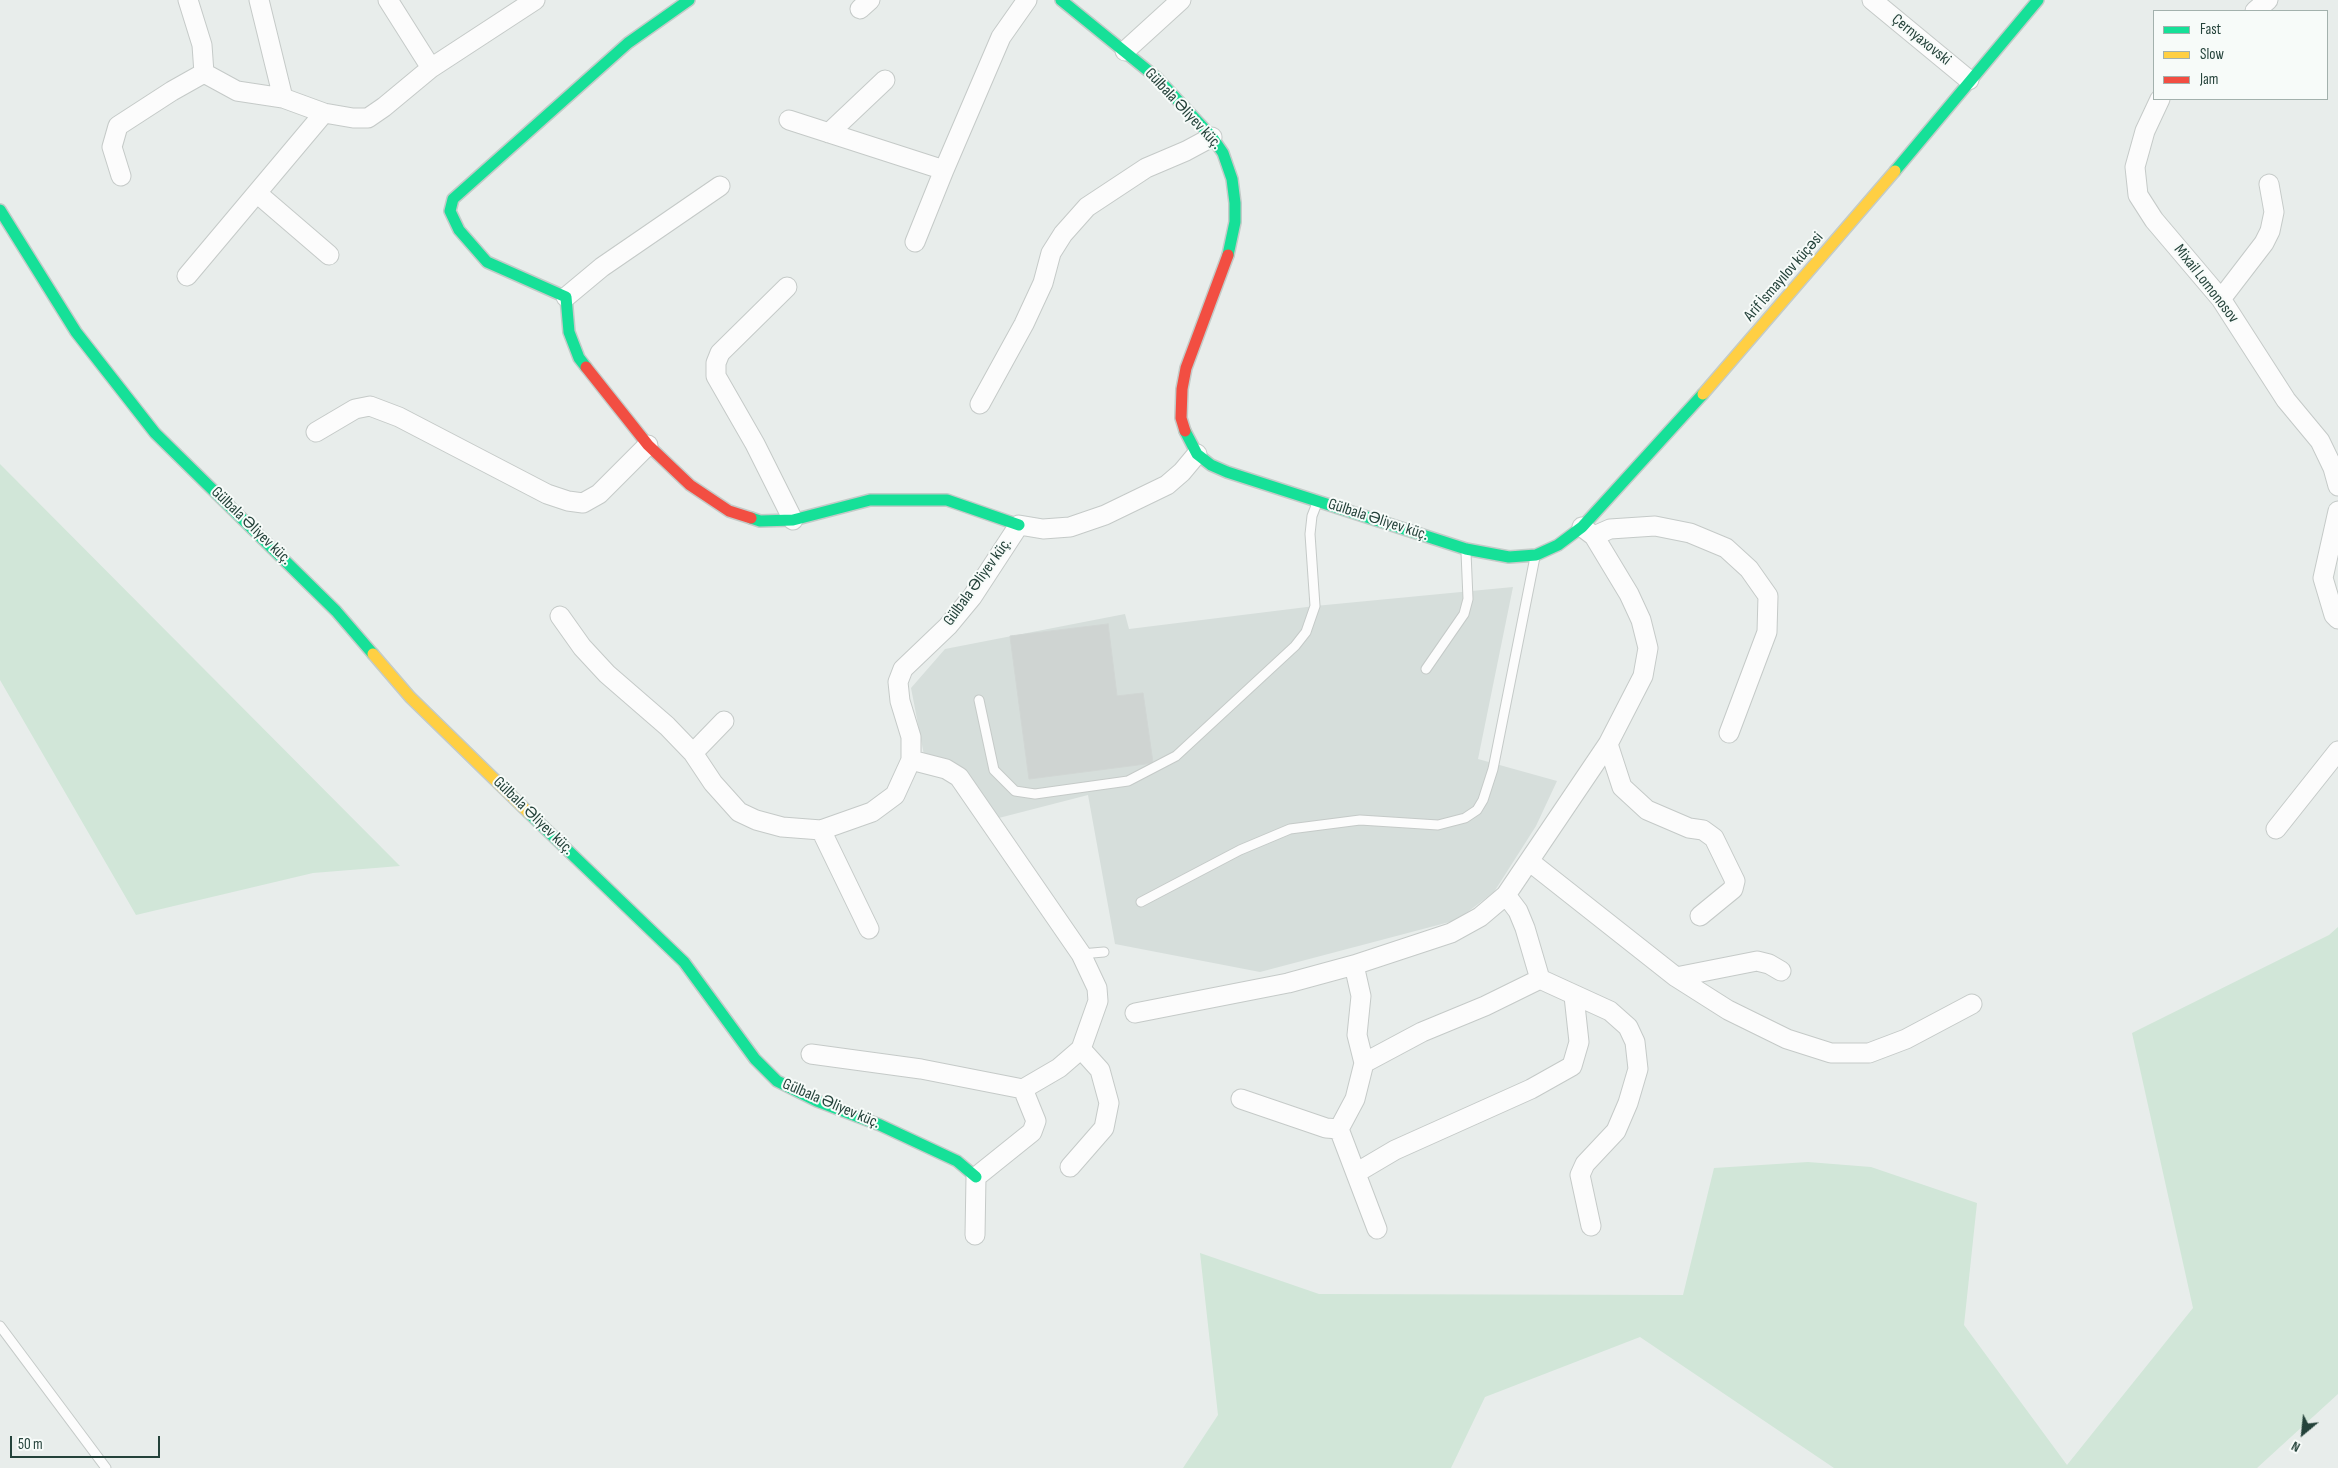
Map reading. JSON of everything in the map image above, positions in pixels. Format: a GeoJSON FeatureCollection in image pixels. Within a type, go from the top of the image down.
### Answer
{"type":"FeatureCollection","features":[{"type":"Feature","properties":{"kind":"street"},"geometry":{"type":"LineString","coordinates":[[188,0],[202,45],[204,73]]}},
{"type":"Feature","properties":{"kind":"street"},"geometry":{"type":"LineString","coordinates":[[259,0],[283,98]]}},
{"type":"Feature","properties":{"kind":"street"},"geometry":{"type":"LineString","coordinates":[[388,0],[431,68]]}},
{"type":"Feature","properties":{"kind":"street"},"geometry":{"type":"LineString","coordinates":[[204,73],[237,91],[283,98],[324,113],[353,118],[368,118],[431,68],[535,0]]}},
{"type":"Feature","properties":{"kind":"street"},"geometry":{"type":"LineString","coordinates":[[566,297],[487,262],[459,230],[450,211],[453,199],[628,43],[689,0]]}},
{"type":"Feature","properties":{"kind":"street"},"geometry":{"type":"LineString","coordinates":[[915,242],[1001,37],[1027,0]]}},
{"type":"Feature","properties":{"kind":"street","name":"Gülbala Əliyev küç."},"geometry":{"type":"LineString","coordinates":[[1060,0],[1157,78],[1212,137],[1223,153],[1232,179],[1235,222],[1228,254],[1186,368],[1182,389],[1181,418],[1187,438],[1197,454],[1211,465],[1227,472],[1466,549],[1509,557],[1536,555]]}},
{"type":"Feature","properties":{"kind":"street"},"geometry":{"type":"LineString","coordinates":[[1125,51],[1181,0]]}},
{"type":"Feature","properties":{"kind":"street","name":"Çernyaxovski"},"geometry":{"type":"LineString","coordinates":[[1872,0],[1970,80]]}},
{"type":"Feature","properties":{"kind":"street","name":"Arif İsmayılov küçəsi"},"geometry":{"type":"LineString","coordinates":[[1536,555],[1588,531],[1838,239],[2038,0]]}},
{"type":"Feature","properties":{"kind":"street"},"geometry":{"type":"LineString","coordinates":[[2256,10],[2268,0]]}},
{"type":"Feature","properties":{"kind":"street"},"geometry":{"type":"LineString","coordinates":[[121,176],[112,147],[118,126],[204,73]]}},
{"type":"Feature","properties":{"kind":"street"},"geometry":{"type":"LineString","coordinates":[[829,133],[885,80]]}},
{"type":"Feature","properties":{"kind":"street","name":"Mixail Lomonosov"},"geometry":{"type":"LineString","coordinates":[[2160,100],[2145,131],[2135,167],[2138,195],[2154,220],[2221,299],[2286,400],[2320,441],[2333,468],[2338,486]]}},
{"type":"Feature","properties":{"kind":"street"},"geometry":{"type":"LineString","coordinates":[[187,276],[258,194],[324,113]]}},
{"type":"Feature","properties":{"kind":"street"},"geometry":{"type":"LineString","coordinates":[[789,120],[944,170]]}},
{"type":"Feature","properties":{"kind":"street"},"geometry":{"type":"LineString","coordinates":[[980,404],[1024,324],[1043,283],[1052,253],[1062,234],[1087,207],[1146,168],[1186,151],[1212,137]]}},
{"type":"Feature","properties":{"kind":"street"},"geometry":{"type":"LineString","coordinates":[[2221,299],[2264,243],[2270,231],[2274,212],[2269,184]]}},
{"type":"Feature","properties":{"kind":"street"},"geometry":{"type":"LineString","coordinates":[[566,297],[602,267],[720,186]]}},
{"type":"Feature","properties":{"kind":"street"},"geometry":{"type":"LineString","coordinates":[[258,194],[329,255]]}},
{"type":"Feature","properties":{"kind":"street","name":"Gülbala Əliyev küç."},"geometry":{"type":"LineString","coordinates":[[0,210],[76,332],[155,433],[336,611],[410,697],[684,962],[755,1059],[776,1081],[817,1101],[880,1125],[957,1161],[976,1177]]}},
{"type":"Feature","properties":{"kind":"street"},"geometry":{"type":"LineString","coordinates":[[787,287],[720,353],[716,363],[716,376],[793,520]]}},
{"type":"Feature","properties":{"kind":"street"},"geometry":{"type":"LineString","coordinates":[[566,297],[569,332],[579,358],[648,445],[690,485],[729,511],[760,521],[793,520],[870,500],[947,500],[1019,525]]}},
{"type":"Feature","properties":{"kind":"street"},"geometry":{"type":"LineString","coordinates":[[316,432],[355,409],[370,406],[399,417],[547,494],[568,502],[583,503],[599,494],[648,445]]}},
{"type":"Feature","properties":{"kind":"street","name":"Gülbala Əliyev küç."},"geometry":{"type":"LineString","coordinates":[[911,760],[911,737],[900,701],[898,682],[903,669],[948,626],[972,597],[1019,525],[1043,529],[1061,528],[1105,515],[1167,485],[1182,472],[1197,454]]}},
{"type":"Feature","properties":{"kind":"street"},"geometry":{"type":"LineString","coordinates":[[2338,511],[2323,578],[2334,615],[2338,619]]}},
{"type":"Feature","properties":{"kind":"street"},"geometry":{"type":"LineString","coordinates":[[1135,1013],[1288,983],[1354,965],[1452,933],[1480,916],[1506,895],[1608,744],[1643,676],[1648,648],[1641,620],[1629,594],[1588,531],[1656,526],[1690,533],[1726,548],[1750,569],[1768,596],[1767,632],[1728,733]]}},
{"type":"Feature","properties":{"kind":"street"},"geometry":{"type":"LineString","coordinates":[[560,616],[582,646],[607,674],[667,726],[693,752],[713,783],[739,812],[756,820],[782,827],[820,830],[872,812],[894,795],[911,760],[946,768],[959,777],[1081,954],[1097,988],[1098,1000],[1081,1049],[1059,1068],[1023,1089],[921,1069],[811,1054]]}},
{"type":"Feature","properties":{"kind":"street"},"geometry":{"type":"LineString","coordinates":[[693,752],[724,721]]}},
{"type":"Feature","properties":{"kind":"street"},"geometry":{"type":"LineString","coordinates":[[1608,744],[1622,787],[1647,810],[1689,828],[1703,830],[1714,838],[1735,881],[1733,890],[1700,916]]}},
{"type":"Feature","properties":{"kind":"street"},"geometry":{"type":"LineString","coordinates":[[2276,829],[2338,751]]}},
{"type":"Feature","properties":{"kind":"street"},"geometry":{"type":"LineString","coordinates":[[820,830],[869,929]]}},
{"type":"Feature","properties":{"kind":"street"},"geometry":{"type":"LineString","coordinates":[[1529,861],[1676,977],[1728,1010],[1788,1039],[1831,1053],[1869,1052],[1906,1039],[1972,1004]]}},
{"type":"Feature","properties":{"kind":"street"},"geometry":{"type":"LineString","coordinates":[[1506,895],[1518,911],[1525,928],[1540,979],[1610,1011],[1628,1027],[1635,1042],[1638,1070],[1628,1103],[1616,1130],[1585,1164],[1580,1175],[1591,1226]]}},
{"type":"Feature","properties":{"kind":"street"},"geometry":{"type":"LineString","coordinates":[[1676,977],[1757,961],[1769,964],[1781,971]]}},
{"type":"Feature","properties":{"kind":"street"},"geometry":{"type":"LineString","coordinates":[[1354,965],[1361,996],[1358,1035],[1364,1062],[1354,1099],[1339,1129],[1377,1229]]}},
{"type":"Feature","properties":{"kind":"street"},"geometry":{"type":"LineString","coordinates":[[1364,1062],[1422,1032],[1485,1006],[1540,979]]}},
{"type":"Feature","properties":{"kind":"street"},"geometry":{"type":"LineString","coordinates":[[1356,1173],[1396,1150],[1531,1089],[1572,1066],[1579,1042],[1574,996]]}},
{"type":"Feature","properties":{"kind":"street"},"geometry":{"type":"LineString","coordinates":[[1070,1167],[1104,1128],[1109,1103],[1100,1070],[1081,1049]]}},
{"type":"Feature","properties":{"kind":"street"},"geometry":{"type":"LineString","coordinates":[[975,1235],[976,1177],[1032,1132],[1036,1121],[1026,1101],[1023,1089]]}},
{"type":"Feature","properties":{"kind":"street"},"geometry":{"type":"LineString","coordinates":[[1240,1099],[1326,1128],[1339,1129]]}},
{"type":"Feature","properties":{"kind":"lane"},"geometry":{"type":"LineString","coordinates":[[979,700],[994,770],[1015,790],[1035,794],[1128,781],[1176,756],[1295,646],[1306,632],[1314,606],[1310,534],[1312,516],[1318,501]]}},
{"type":"Feature","properties":{"kind":"lane"},"geometry":{"type":"LineString","coordinates":[[1426,669],[1464,614],[1468,598],[1466,549]]}},
{"type":"Feature","properties":{"kind":"lane"},"geometry":{"type":"LineString","coordinates":[[1141,902],[1240,850],[1290,829],[1360,820],[1438,824],[1466,818],[1477,810],[1483,800],[1493,769],[1536,555]]}},
{"type":"Feature","properties":{"kind":"lane"},"geometry":{"type":"LineString","coordinates":[[1081,954],[1104,952]]}},
{"type":"Feature","properties":{"kind":"lane"},"geometry":{"type":"LineString","coordinates":[[0,1326],[106,1468]]}},
{"type":"Feature","properties":{"kind":"shaded area"},"geometry":{"type":"Polygon","coordinates":[[[1513,587],[1478,759],[1557,781],[1536,826],[1494,892],[1457,920],[1260,972],[1115,944],[1088,795],[991,820],[924,755],[911,688],[945,649],[1125,614],[1129,629],[1315,606],[1513,587]]]}},
{"type":"Feature","properties":{"kind":"green space"},"geometry":{"type":"Polygon","coordinates":[[[0,464],[400,866],[313,873],[136,915],[0,680],[0,464]]]}},
{"type":"Feature","properties":{"kind":"green space"},"geometry":{"type":"Polygon","coordinates":[[[2338,927],[2338,1394],[2257,1468],[1834,1468],[1640,1337],[1485,1397],[1451,1468],[1183,1468],[1218,1415],[1200,1253],[1319,1294],[1683,1295],[1714,1168],[1808,1162],[1871,1167],[1977,1203],[1964,1325],[2067,1465],[2193,1308],[2132,1033],[2329,935],[2338,927]]]}},
{"type":"Feature","properties":{"kind":"building"},"geometry":{"type":"Polygon","coordinates":[[[1108,624],[1117,696],[1143,693],[1153,763],[1029,779],[1010,636],[1108,624]]]}},
{"type":"Feature","properties":{"kind":"traffic: fast"},"geometry":{"type":"LineString","coordinates":[[586,367],[579,358],[569,332],[566,297],[487,262],[459,230],[450,211],[453,199],[628,43],[689,0]]}},
{"type":"Feature","properties":{"kind":"traffic: fast"},"geometry":{"type":"LineString","coordinates":[[1061,0],[1157,78],[1212,137],[1223,153],[1232,179],[1235,203],[1235,222],[1228,255]]}},
{"type":"Feature","properties":{"kind":"traffic: fast"},"geometry":{"type":"LineString","coordinates":[[1895,171],[2038,0]]}},
{"type":"Feature","properties":{"kind":"traffic: fast"},"geometry":{"type":"LineString","coordinates":[[0,210],[76,332],[155,433],[336,611],[373,654]]}},
{"type":"Feature","properties":{"kind":"traffic: fast"},"geometry":{"type":"LineString","coordinates":[[1185,431],[1197,454],[1211,465],[1227,472],[1466,549],[1509,557],[1536,555],[1558,545],[1582,527],[1703,394]]}},
{"type":"Feature","properties":{"kind":"traffic: fast"},"geometry":{"type":"LineString","coordinates":[[751,518],[760,521],[793,520],[870,500],[947,500],[1019,525]]}},
{"type":"Feature","properties":{"kind":"traffic: fast"},"geometry":{"type":"LineString","coordinates":[[529,813],[684,962],[755,1059],[777,1081],[817,1101],[880,1125],[957,1161],[976,1177]]}},
{"type":"Feature","properties":{"kind":"traffic: slow"},"geometry":{"type":"LineString","coordinates":[[1703,394],[1895,171]]}},
{"type":"Feature","properties":{"kind":"traffic: slow"},"geometry":{"type":"LineString","coordinates":[[373,654],[410,697],[529,813]]}},
{"type":"Feature","properties":{"kind":"traffic: jam"},"geometry":{"type":"LineString","coordinates":[[1185,431],[1181,418],[1182,389],[1186,368],[1228,255]]}},
{"type":"Feature","properties":{"kind":"traffic: jam"},"geometry":{"type":"LineString","coordinates":[[586,367],[648,445],[690,485],[729,511],[751,518]]}}]}
